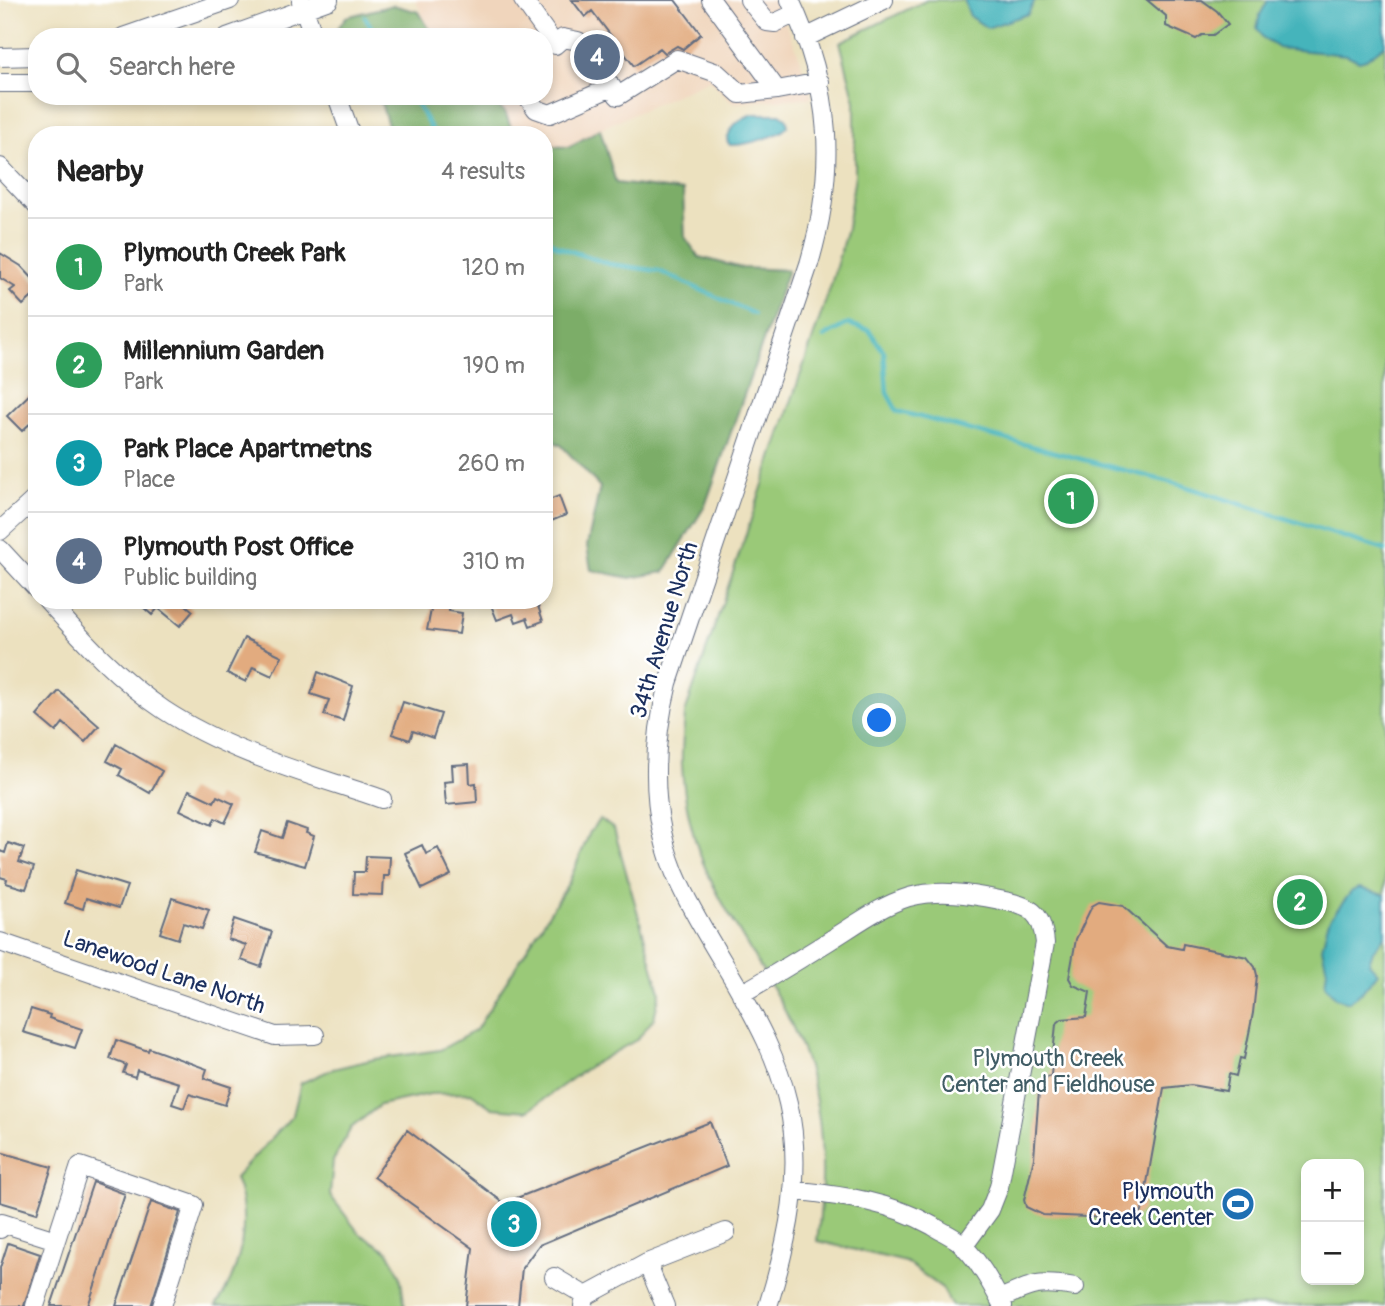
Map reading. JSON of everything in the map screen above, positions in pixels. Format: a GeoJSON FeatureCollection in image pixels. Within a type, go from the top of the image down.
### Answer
{"type":"FeatureCollection","features":[{"type":"Feature","properties":{"kind":"street"},"geometry":{"type":"LineString","coordinates":[[148,28],[230,0]]}},
{"type":"Feature","properties":{"kind":"street"},"geometry":{"type":"LineString","coordinates":[[248,28],[303,5],[329,0]]}},
{"type":"Feature","properties":{"kind":"street"},"geometry":{"type":"LineString","coordinates":[[523,0],[538,28]]}},
{"type":"Feature","properties":{"kind":"street"},"geometry":{"type":"LineString","coordinates":[[710,0],[777,90]]}},
{"type":"Feature","properties":{"kind":"street"},"geometry":{"type":"LineString","coordinates":[[749,0],[766,22],[775,23],[793,6]]}},
{"type":"Feature","properties":{"kind":"street"},"geometry":{"type":"LineString","coordinates":[[805,38],[884,0]]}},
{"type":"Feature","properties":{"kind":"street"},"geometry":{"type":"LineString","coordinates":[[303,5],[311,28]]}},
{"type":"Feature","properties":{"kind":"street","name":"34th Avenue North"},"geometry":{"type":"LineString","coordinates":[[768,1306],[787,1238],[793,1190],[793,1128],[788,1103],[768,1042],[691,906],[668,855],[658,804],[655,770],[657,736],[668,683],[817,236],[828,165],[825,113],[820,82],[793,6]]}},
{"type":"Feature","properties":{"kind":"street"},"geometry":{"type":"LineString","coordinates":[[553,46],[563,38],[578,41],[618,96],[677,59],[716,73],[740,94],[820,82]]}},
{"type":"Feature","properties":{"kind":"street"},"geometry":{"type":"LineString","coordinates":[[0,57],[28,56]]}},
{"type":"Feature","properties":{"kind":"street"},"geometry":{"type":"LineString","coordinates":[[0,83],[28,83]]}},
{"type":"Feature","properties":{"kind":"street"},"geometry":{"type":"LineString","coordinates":[[533,105],[536,109],[551,114],[612,87]]}},
{"type":"Feature","properties":{"kind":"street"},"geometry":{"type":"LineString","coordinates":[[340,105],[348,126]]}},
{"type":"Feature","properties":{"kind":"street"},"geometry":{"type":"LineString","coordinates":[[0,167],[28,197]]}},
{"type":"Feature","properties":{"kind":"street"},"geometry":{"type":"LineString","coordinates":[[0,531],[28,505]]}},
{"type":"Feature","properties":{"kind":"street"},"geometry":{"type":"LineString","coordinates":[[0,549],[28,579]]}},
{"type":"Feature","properties":{"kind":"street"},"geometry":{"type":"LineString","coordinates":[[55,609],[124,679],[165,710],[211,736],[259,756],[382,799]]}},
{"type":"Feature","properties":{"kind":"street"},"geometry":{"type":"LineString","coordinates":[[741,994],[883,907],[910,897],[939,892],[963,893],[1023,906],[1039,915],[1045,943],[999,1187],[990,1209],[963,1247]]}},
{"type":"Feature","properties":{"kind":"street","name":"Lanewood Lane North"},"geometry":{"type":"LineString","coordinates":[[0,942],[275,1036],[315,1035]]}},
{"type":"Feature","properties":{"kind":"street"},"geometry":{"type":"LineString","coordinates":[[35,1306],[80,1166],[194,1205],[162,1306]]}},
{"type":"Feature","properties":{"kind":"street"},"geometry":{"type":"LineString","coordinates":[[793,1190],[879,1202],[925,1222],[963,1247],[992,1284],[1001,1302],[1031,1284],[1049,1283],[1075,1287]]}},
{"type":"Feature","properties":{"kind":"street"},"geometry":{"type":"LineString","coordinates":[[0,1229],[2,1223],[56,1240]]}},
{"type":"Feature","properties":{"kind":"street"},"geometry":{"type":"LineString","coordinates":[[554,1277],[585,1301],[646,1263],[726,1231]]}},
{"type":"Feature","properties":{"kind":"street"},"geometry":{"type":"LineString","coordinates":[[646,1263],[665,1306]]}},
{"type":"Feature","properties":{"kind":"shaded area"},"geometry":{"type":"Polygon","coordinates":[[[415,0],[775,0],[797,50],[812,98],[732,103],[709,80],[600,129],[568,147],[553,146],[553,126],[510,126],[504,112],[494,105],[553,105],[553,28],[429,28],[415,0]]]}},
{"type":"Feature","properties":{"kind":"green space"},"geometry":{"type":"Polygon","coordinates":[[[927,0],[1385,0],[1385,1306],[952,1306],[942,1288],[906,1262],[817,1241],[822,1193],[822,1146],[810,1075],[803,1052],[782,1006],[719,897],[703,862],[687,808],[682,753],[685,713],[830,288],[847,228],[855,175],[855,101],[840,42],[927,0]]]}},
{"type":"Feature","properties":{"kind":"green space"},"geometry":{"type":"Polygon","coordinates":[[[393,5],[419,12],[429,28],[338,28],[346,17],[393,5]]]}},
{"type":"Feature","properties":{"kind":"green space"},"geometry":{"type":"Polygon","coordinates":[[[382,105],[495,105],[505,112],[510,126],[388,126],[382,105]]]}},
{"type":"Feature","properties":{"kind":"green space"},"geometry":{"type":"Polygon","coordinates":[[[600,129],[616,183],[683,191],[685,237],[699,257],[742,268],[788,270],[705,506],[664,572],[630,578],[591,570],[587,546],[600,487],[561,445],[553,441],[553,146],[569,147],[600,129]]]}},
{"type":"Feature","properties":{"kind":"green space"},"geometry":{"type":"Polygon","coordinates":[[[600,819],[614,829],[660,992],[654,1018],[638,1039],[590,1066],[527,1111],[492,1108],[471,1093],[430,1094],[380,1105],[351,1128],[333,1161],[330,1195],[359,1233],[388,1251],[400,1275],[405,1306],[216,1306],[232,1277],[241,1244],[243,1210],[235,1178],[293,1115],[301,1083],[333,1069],[375,1059],[440,1050],[476,1030],[569,882],[590,832],[600,819]]]}},
{"type":"Feature","properties":{"kind":"water"},"geometry":{"type":"Polygon","coordinates":[[[964,0],[1035,0],[1028,14],[987,28],[970,16],[964,0]]]}},
{"type":"Feature","properties":{"kind":"water"},"geometry":{"type":"Polygon","coordinates":[[[1268,0],[1385,0],[1385,45],[1359,61],[1347,55],[1278,48],[1262,37],[1257,28],[1268,0]]]}},
{"type":"Feature","properties":{"kind":"water"},"geometry":{"type":"Polygon","coordinates":[[[752,114],[780,114],[786,118],[788,126],[761,140],[730,145],[727,141],[733,127],[752,114]]]}},
{"type":"Feature","properties":{"kind":"water"},"geometry":{"type":"Polygon","coordinates":[[[1359,888],[1385,895],[1385,936],[1373,951],[1369,963],[1378,973],[1361,993],[1348,1002],[1336,998],[1325,985],[1327,970],[1322,948],[1330,919],[1352,891],[1359,888]]]}},
{"type":"Feature","properties":{"kind":"building"},"geometry":{"type":"Polygon","coordinates":[[[572,0],[675,0],[701,34],[683,49],[677,46],[665,53],[660,48],[634,66],[592,11],[585,17],[572,0]]]}},
{"type":"Feature","properties":{"kind":"building"},"geometry":{"type":"Polygon","coordinates":[[[1147,0],[1202,0],[1228,24],[1213,35],[1202,35],[1196,39],[1166,26],[1166,16],[1147,0]]]}},
{"type":"Feature","properties":{"kind":"building"},"geometry":{"type":"Polygon","coordinates":[[[0,253],[28,273],[28,301],[23,305],[10,291],[15,287],[0,278],[0,253]]]}},
{"type":"Feature","properties":{"kind":"building"},"geometry":{"type":"Polygon","coordinates":[[[28,396],[28,425],[22,431],[7,416],[28,396]]]}},
{"type":"Feature","properties":{"kind":"building"},"geometry":{"type":"Polygon","coordinates":[[[559,496],[566,515],[553,520],[553,498],[559,496]]]}},
{"type":"Feature","properties":{"kind":"building"},"geometry":{"type":"Polygon","coordinates":[[[145,609],[157,609],[152,615],[145,609]]]}},
{"type":"Feature","properties":{"kind":"building"},"geometry":{"type":"Polygon","coordinates":[[[159,609],[191,609],[193,611],[180,626],[159,609]]]}},
{"type":"Feature","properties":{"kind":"building"},"geometry":{"type":"Polygon","coordinates":[[[431,609],[449,609],[462,613],[459,634],[427,630],[431,609]]]}},
{"type":"Feature","properties":{"kind":"building"},"geometry":{"type":"Polygon","coordinates":[[[493,609],[539,609],[543,621],[530,626],[527,618],[516,622],[513,614],[497,620],[493,609]]]}},
{"type":"Feature","properties":{"kind":"building"},"geometry":{"type":"Polygon","coordinates":[[[244,638],[282,656],[272,676],[253,667],[246,682],[227,673],[244,638]]]}},
{"type":"Feature","properties":{"kind":"building"},"geometry":{"type":"Polygon","coordinates":[[[318,672],[353,686],[343,721],[324,715],[329,700],[311,694],[318,672]]]}},
{"type":"Feature","properties":{"kind":"building"},"geometry":{"type":"Polygon","coordinates":[[[59,691],[99,726],[85,742],[63,723],[56,732],[37,716],[59,691]]]}},
{"type":"Feature","properties":{"kind":"building"},"geometry":{"type":"Polygon","coordinates":[[[403,702],[441,714],[433,738],[413,731],[410,740],[392,734],[403,702]]]}},
{"type":"Feature","properties":{"kind":"building"},"geometry":{"type":"Polygon","coordinates":[[[116,744],[162,771],[150,793],[119,775],[122,769],[107,761],[116,744]]]}},
{"type":"Feature","properties":{"kind":"building"},"geometry":{"type":"Polygon","coordinates":[[[469,764],[470,784],[476,783],[477,802],[446,805],[444,782],[453,781],[452,765],[469,764]]]}},
{"type":"Feature","properties":{"kind":"building"},"geometry":{"type":"Polygon","coordinates":[[[189,790],[214,802],[217,796],[234,804],[225,823],[215,818],[212,825],[180,810],[189,790]]]}},
{"type":"Feature","properties":{"kind":"building"},"geometry":{"type":"Polygon","coordinates":[[[287,823],[307,830],[306,833],[314,836],[305,866],[255,852],[262,831],[282,838],[287,823]]]}},
{"type":"Feature","properties":{"kind":"building"},"geometry":{"type":"Polygon","coordinates":[[[8,843],[24,848],[19,862],[34,867],[26,889],[6,883],[7,879],[0,877],[0,851],[5,853],[8,843]]]}},
{"type":"Feature","properties":{"kind":"building"},"geometry":{"type":"Polygon","coordinates":[[[422,845],[426,854],[438,848],[451,875],[422,889],[405,853],[422,845]]]}},
{"type":"Feature","properties":{"kind":"building"},"geometry":{"type":"Polygon","coordinates":[[[366,856],[390,857],[389,876],[384,876],[383,895],[353,894],[354,872],[365,872],[366,856]]]}},
{"type":"Feature","properties":{"kind":"building"},"geometry":{"type":"Polygon","coordinates":[[[76,870],[127,886],[119,908],[86,898],[83,909],[65,903],[76,870]]]}},
{"type":"Feature","properties":{"kind":"building"},"geometry":{"type":"Polygon","coordinates":[[[172,898],[209,910],[202,929],[183,923],[178,939],[160,933],[172,898]]]}},
{"type":"Feature","properties":{"kind":"building","name":"Plymouth Creek Center and Fieldhouse"},"geometry":{"type":"Polygon","coordinates":[[[1099,902],[1123,906],[1167,946],[1182,949],[1183,944],[1247,957],[1255,967],[1257,975],[1244,1059],[1240,1058],[1236,1076],[1229,1074],[1226,1091],[1191,1085],[1164,1088],[1142,1211],[1131,1219],[1043,1215],[1026,1207],[1024,1200],[1034,1158],[1039,1091],[1043,1081],[1051,1075],[1056,1024],[1062,1019],[1086,1017],[1090,992],[1073,985],[1069,978],[1076,939],[1092,906],[1099,902]]]}},
{"type":"Feature","properties":{"kind":"building"},"geometry":{"type":"Polygon","coordinates":[[[234,919],[272,932],[261,967],[241,960],[246,945],[228,939],[234,919]]]}},
{"type":"Feature","properties":{"kind":"building"},"geometry":{"type":"Polygon","coordinates":[[[31,1009],[82,1029],[75,1048],[23,1032],[31,1009]]]}},
{"type":"Feature","properties":{"kind":"building"},"geometry":{"type":"Polygon","coordinates":[[[116,1040],[148,1051],[149,1048],[207,1069],[204,1078],[231,1087],[225,1105],[189,1094],[184,1108],[172,1104],[179,1083],[137,1070],[135,1077],[123,1073],[126,1065],[110,1059],[116,1040]]]}},
{"type":"Feature","properties":{"kind":"building"},"geometry":{"type":"Polygon","coordinates":[[[710,1122],[727,1166],[539,1245],[522,1268],[518,1306],[466,1306],[473,1248],[374,1177],[407,1130],[504,1203],[710,1122]]]}},
{"type":"Feature","properties":{"kind":"building"},"geometry":{"type":"Polygon","coordinates":[[[0,1152],[52,1167],[37,1213],[0,1202],[0,1152]]]}},
{"type":"Feature","properties":{"kind":"building"},"geometry":{"type":"Polygon","coordinates":[[[93,1182],[125,1194],[88,1306],[51,1306],[93,1182]]]}},
{"type":"Feature","properties":{"kind":"building"},"geometry":{"type":"Polygon","coordinates":[[[151,1202],[180,1212],[151,1306],[116,1306],[151,1202]]]}},
{"type":"Feature","properties":{"kind":"building"},"geometry":{"type":"Polygon","coordinates":[[[8,1243],[40,1254],[24,1306],[0,1306],[0,1268],[8,1243]]]}},
{"type":"Feature","properties":{"kind":"waterway"},"geometry":{"type":"LineString","coordinates":[[365,17],[372,28]]}},
{"type":"Feature","properties":{"kind":"waterway"},"geometry":{"type":"LineString","coordinates":[[417,105],[430,126]]}},
{"type":"Feature","properties":{"kind":"waterway"},"geometry":{"type":"LineString","coordinates":[[553,243],[609,264],[659,271],[754,314]]}},
{"type":"Feature","properties":{"kind":"waterway"},"geometry":{"type":"LineString","coordinates":[[824,337],[847,324],[869,330],[884,352],[887,393],[897,411],[1181,485],[1385,550]]}},
{"type":"Feature","properties":{"kind":"place","name":"Plymouth Post Office"},"geometry":{"type":"Point","coordinates":[597,57]}},
{"type":"Feature","properties":{"kind":"place","name":"Plymouth Creek Park"},"geometry":{"type":"Point","coordinates":[1071,501]}},
{"type":"Feature","properties":{"kind":"place","name":"Millennium Garden"},"geometry":{"type":"Point","coordinates":[1300,902]}},
{"type":"Feature","properties":{"kind":"place","name":"Plymouth Creek Center"},"geometry":{"type":"Point","coordinates":[1238,1204]}},
{"type":"Feature","properties":{"kind":"place","name":"Park Place Apartmetns"},"geometry":{"type":"Point","coordinates":[514,1224]}}]}
